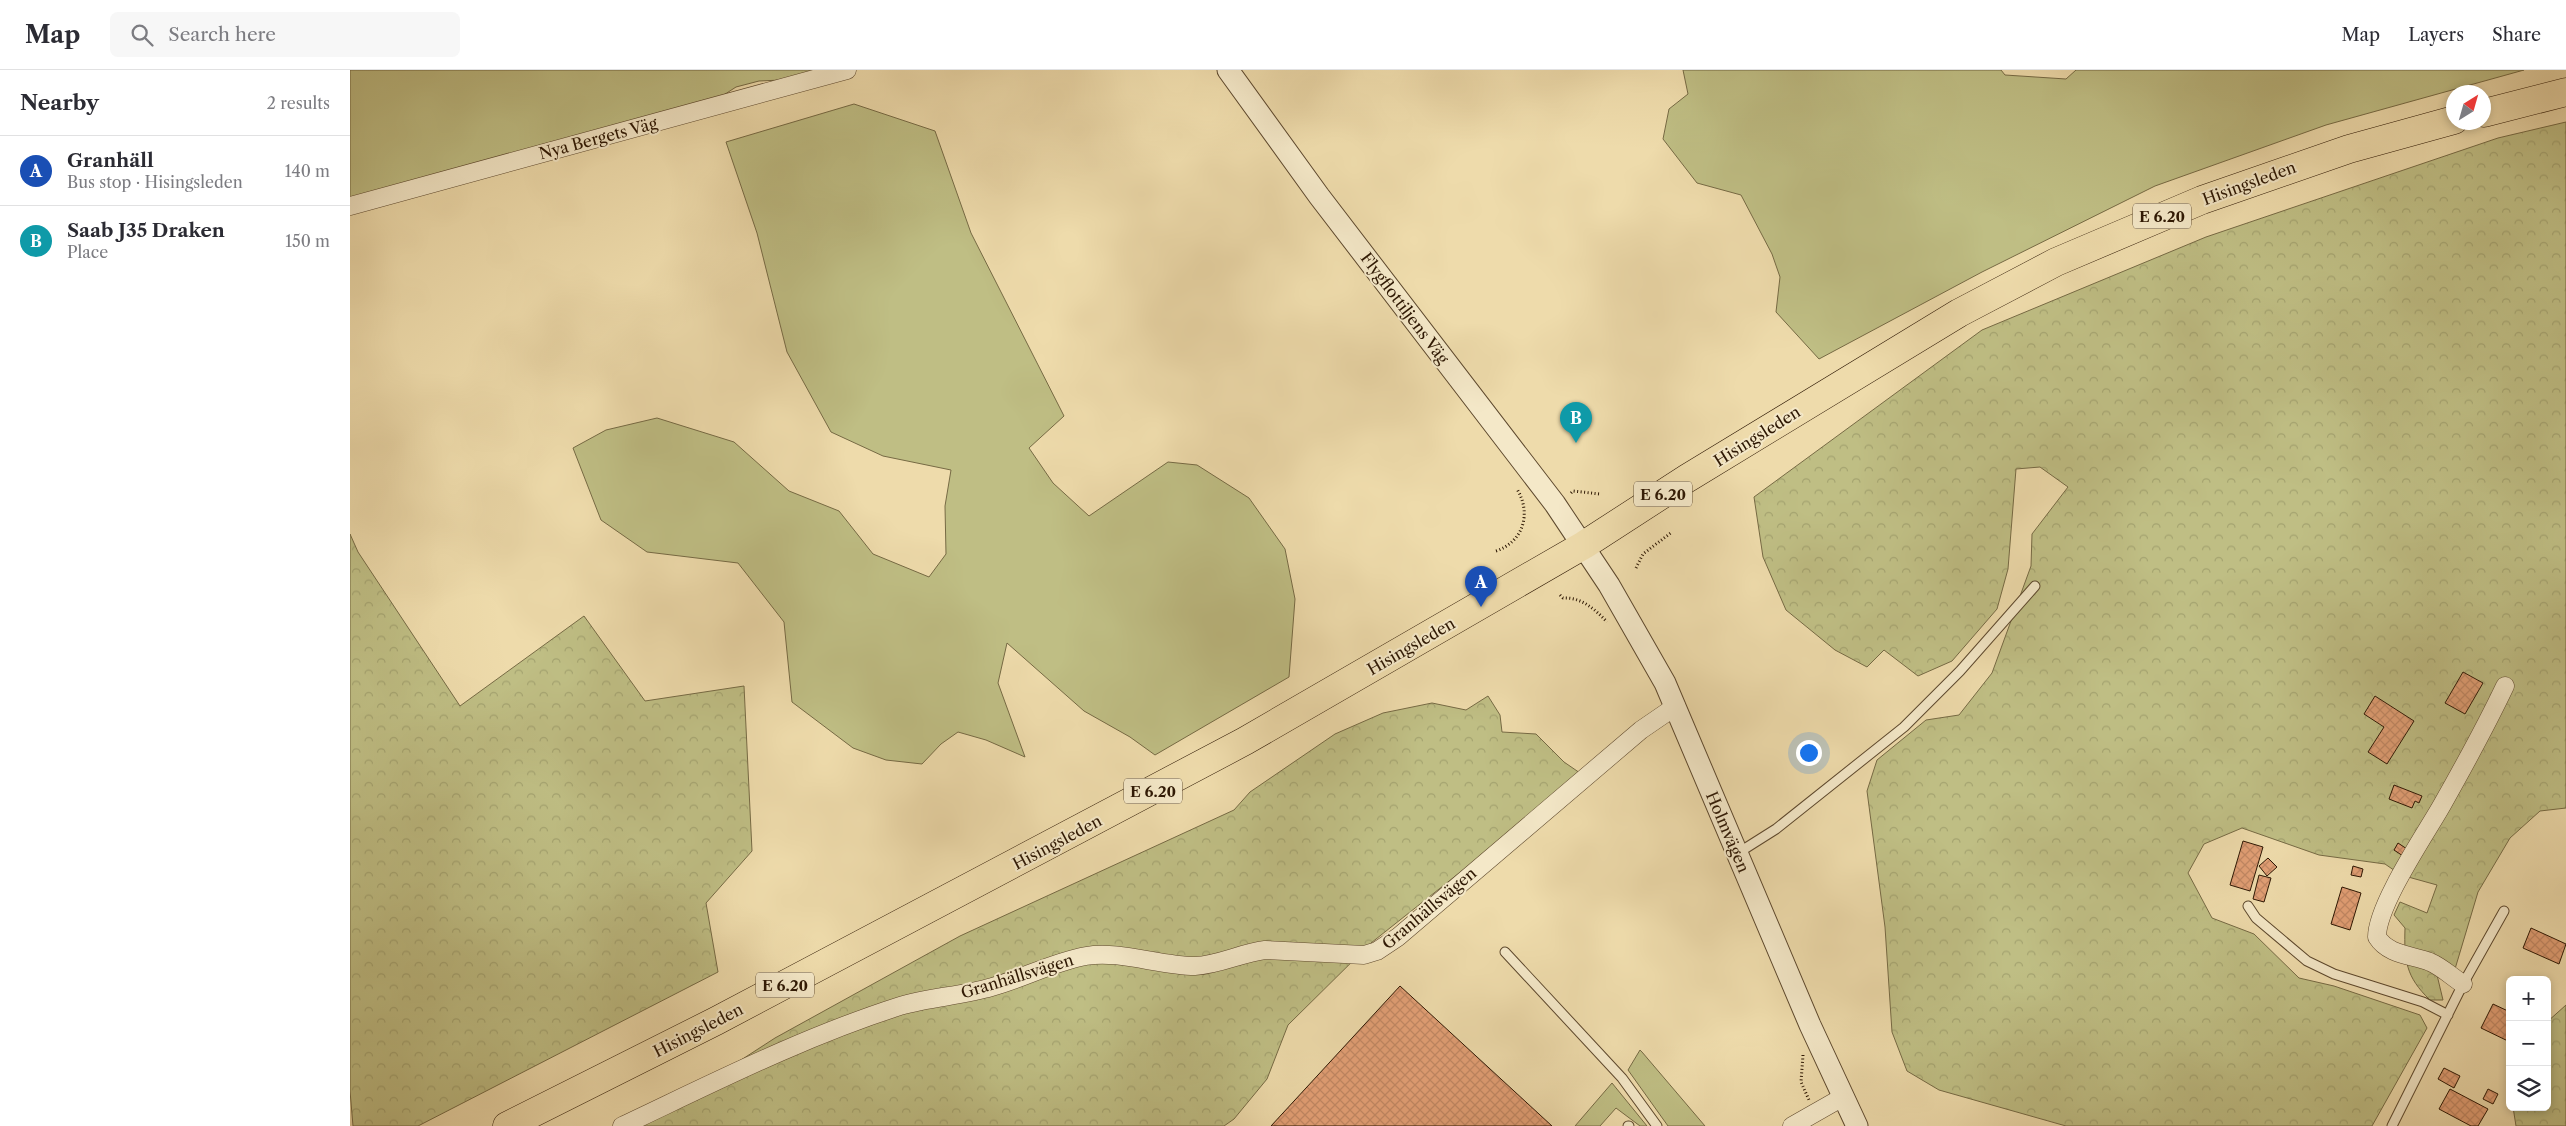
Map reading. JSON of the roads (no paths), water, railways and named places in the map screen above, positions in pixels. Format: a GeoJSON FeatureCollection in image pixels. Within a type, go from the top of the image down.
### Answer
{"type":"FeatureCollection","features":[{"type":"Feature","properties":{"kind":"highway"},"geometry":{"type":"LineString","coordinates":[[2491,111],[2566,92]]}},
{"type":"Feature","properties":{"kind":"highway","name":"Hisingsleden"},"geometry":{"type":"LineString","coordinates":[[507,1126],[725,1016],[1228,751],[1584,545],[1888,355],[1959,313],[2056,262],[2130,229],[2280,171],[2349,149],[2446,122]]}},
{"type":"Feature","properties":{"kind":"street","name":"Nya Bergets Väg"},"geometry":{"type":"LineString","coordinates":[[350,206],[847,70]]}},
{"type":"Feature","properties":{"kind":"street","name":"Flygflottiljens Väg"},"geometry":{"type":"LineString","coordinates":[[1228,70],[1269,130],[1511,445],[1584,545]]}},
{"type":"Feature","properties":{"kind":"street","name":"Holmvägen"},"geometry":{"type":"LineString","coordinates":[[1584,545],[1654,661],[1676,706],[1737,853],[1842,1096],[1857,1126]]}},
{"type":"Feature","properties":{"kind":"street"},"geometry":{"type":"LineString","coordinates":[[2463,984],[2431,963],[2401,954],[2387,947],[2377,937],[2377,930],[2384,909],[2462,770],[2505,686]]}},
{"type":"Feature","properties":{"kind":"street","name":"Granhällsvägen"},"geometry":{"type":"LineString","coordinates":[[622,1126],[777,1052],[901,1006],[992,987],[1062,961],[1088,956],[1110,956],[1168,965],[1197,966],[1216,964],[1248,952],[1264,950],[1364,955],[1377,951],[1398,937],[1641,730],[1676,706]]}},
{"type":"Feature","properties":{"kind":"street"},"geometry":{"type":"LineString","coordinates":[[1792,1126],[1842,1096]]}},
{"type":"Feature","properties":{"kind":"lane"},"geometry":{"type":"LineString","coordinates":[[1737,853],[1776,829],[1904,727],[1960,671],[2036,586]]}},
{"type":"Feature","properties":{"kind":"lane"},"geometry":{"type":"LineString","coordinates":[[2248,906],[2256,918],[2307,961],[2334,974],[2423,1002],[2448,1015]]}},
{"type":"Feature","properties":{"kind":"lane"},"geometry":{"type":"LineString","coordinates":[[2392,1126],[2463,984],[2504,911]]}},
{"type":"Feature","properties":{"kind":"lane"},"geometry":{"type":"LineString","coordinates":[[1505,952],[1622,1078],[1657,1126]]}},
{"type":"Feature","properties":{"kind":"place","name":"Saab J35 Draken"},"geometry":{"type":"Point","coordinates":[1576,443]}},
{"type":"Feature","properties":{"kind":"place","name":"Granhäll"},"geometry":{"type":"Point","coordinates":[1481,607]}}]}
